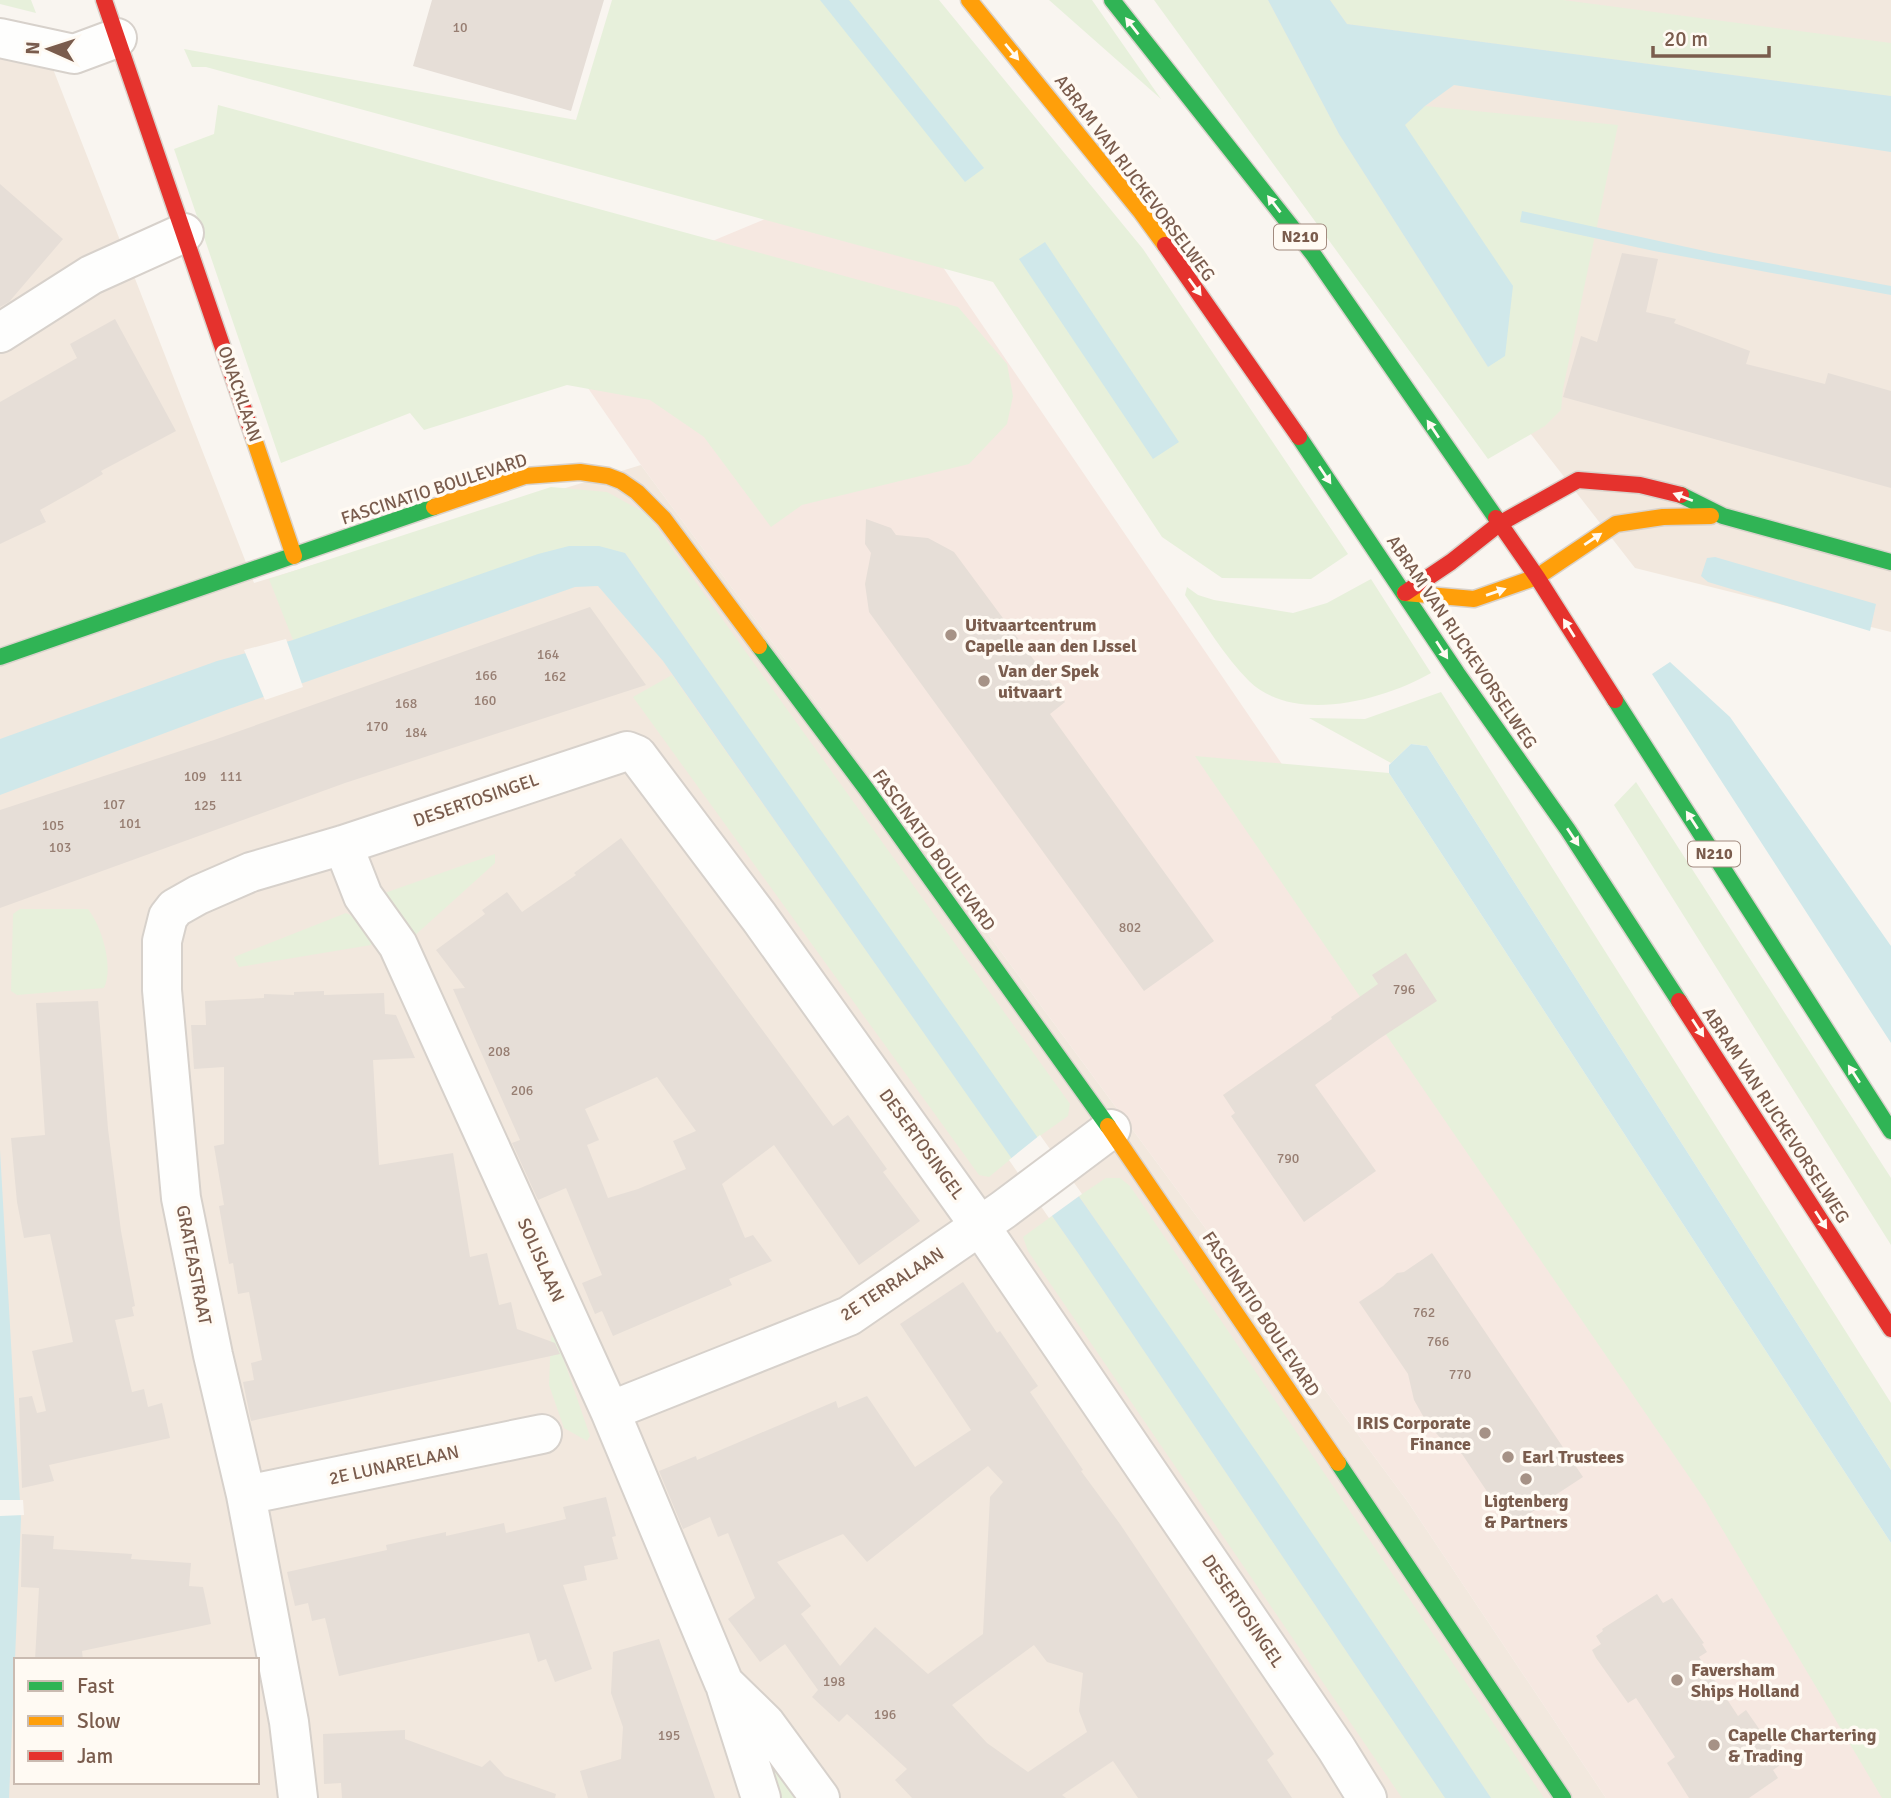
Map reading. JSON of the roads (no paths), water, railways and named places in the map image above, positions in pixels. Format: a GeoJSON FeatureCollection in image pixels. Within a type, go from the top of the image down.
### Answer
{"type":"FeatureCollection","features":[{"type":"Feature","properties":{"kind":"main road","name":"ONACKLAAN"},"geometry":{"type":"LineString","coordinates":[[104,0],[294,556]]}},
{"type":"Feature","properties":{"kind":"main road","name":"ABRAM VAN RIJCKEVORSELWEG"},"geometry":{"type":"LineString","coordinates":[[969,0],[1141,212],[1214,313],[1457,673],[1597,873],[1891,1329]]}},
{"type":"Feature","properties":{"kind":"main road","name":"N210"},"geometry":{"type":"LineString","coordinates":[[1112,0],[1313,254],[1537,577],[1891,1131]]}},
{"type":"Feature","properties":{"kind":"main road","name":"FASCINATIO BOULEVARD"},"geometry":{"type":"LineString","coordinates":[[0,657],[525,476],[568,471],[601,474],[632,487],[664,519],[867,790],[1111,1129],[1563,1798]]}},
{"type":"Feature","properties":{"kind":"main road"},"geometry":{"type":"LineString","coordinates":[[1405,593],[1451,562],[1499,524],[1578,481],[1640,485],[1681,495],[1723,516],[1891,562]]}},
{"type":"Feature","properties":{"kind":"main road"},"geometry":{"type":"LineString","coordinates":[[1405,593],[1475,599],[1537,577],[1616,524],[1663,517],[1723,516]]}},
{"type":"Feature","properties":{"kind":"street"},"geometry":{"type":"LineString","coordinates":[[0,38],[74,54],[117,38]]}},
{"type":"Feature","properties":{"kind":"street"},"geometry":{"type":"LineString","coordinates":[[0,333],[91,275],[184,233]]}},
{"type":"Feature","properties":{"kind":"street","name":"DESERTOSINGEL"},"geometry":{"type":"LineString","coordinates":[[343,845],[614,754],[627,751],[637,755],[992,1218],[1367,1798]]}},
{"type":"Feature","properties":{"kind":"street","name":"SOLISLAAN"},"geometry":{"type":"LineString","coordinates":[[343,845],[363,897],[398,945],[610,1411],[724,1683],[761,1798]]}},
{"type":"Feature","properties":{"kind":"street","name":"GRATEASTRAAT"},"geometry":{"type":"LineString","coordinates":[[298,1798],[289,1722],[246,1495],[213,1356],[181,1198],[166,1036],[162,941],[168,917],[175,908],[190,898],[251,872],[343,845]]}},
{"type":"Feature","properties":{"kind":"street","name":"2E TERRALAAN"},"geometry":{"type":"LineString","coordinates":[[610,1411],[849,1316],[992,1218],[1111,1129]]}},
{"type":"Feature","properties":{"kind":"street","name":"2E LUNARELAAN"},"geometry":{"type":"LineString","coordinates":[[246,1495],[542,1434]]}},
{"type":"Feature","properties":{"kind":"street","name":"SOLISLAAN"},"geometry":{"type":"LineString","coordinates":[[724,1683],[765,1723],[820,1798]]}},
{"type":"Feature","properties":{"kind":"water"},"geometry":{"type":"Polygon","coordinates":[[[820,0],[849,0],[984,168],[965,182],[820,0]]]}},
{"type":"Feature","properties":{"kind":"water"},"geometry":{"type":"Polygon","coordinates":[[[1268,0],[1330,0],[1347,24],[1891,96],[1891,152],[1454,85],[1405,125],[1513,286],[1505,356],[1488,367],[1339,134],[1268,0]]]}},
{"type":"Feature","properties":{"kind":"water"},"geometry":{"type":"Polygon","coordinates":[[[1522,211],[1714,253],[1891,286],[1891,295],[1654,251],[1520,222],[1522,211]]]}},
{"type":"Feature","properties":{"kind":"water"},"geometry":{"type":"Polygon","coordinates":[[[1045,242],[1179,442],[1153,459],[1019,259],[1045,242]]]}},
{"type":"Feature","properties":{"kind":"water"},"geometry":{"type":"Polygon","coordinates":[[[569,546],[599,546],[625,553],[1171,1328],[1491,1798],[1445,1798],[1078,1253],[663,661],[598,586],[575,587],[229,709],[0,795],[0,739],[217,661],[293,640],[538,554],[569,546]]]}},
{"type":"Feature","properties":{"kind":"water"},"geometry":{"type":"Polygon","coordinates":[[[1715,557],[1876,604],[1870,631],[1708,582],[1701,576],[1707,558],[1715,557]]]}},
{"type":"Feature","properties":{"kind":"water"},"geometry":{"type":"Polygon","coordinates":[[[1670,662],[1730,717],[1891,946],[1891,1043],[1652,674],[1670,662]]]}},
{"type":"Feature","properties":{"kind":"water"},"geometry":{"type":"Polygon","coordinates":[[[1411,744],[1427,746],[1891,1470],[1891,1543],[1389,773],[1389,765],[1411,744]]]}},
{"type":"Feature","properties":{"kind":"water"},"geometry":{"type":"Polygon","coordinates":[[[0,1150],[21,1519],[9,1798],[0,1798],[0,1150]]]}},
{"type":"Feature","properties":{"kind":"place","name":"Uitvaartcentrum Capelle aan den IJssel"},"geometry":{"type":"Point","coordinates":[951,635]}},
{"type":"Feature","properties":{"kind":"place","name":"Van der Spek uitvaart"},"geometry":{"type":"Point","coordinates":[984,681]}},
{"type":"Feature","properties":{"kind":"place","name":"IRIS Corporate Finance"},"geometry":{"type":"Point","coordinates":[1485,1433]}},
{"type":"Feature","properties":{"kind":"place","name":"Earl Trustees"},"geometry":{"type":"Point","coordinates":[1508,1457]}},
{"type":"Feature","properties":{"kind":"place","name":"Ligtenberg & Partners"},"geometry":{"type":"Point","coordinates":[1526,1479]}},
{"type":"Feature","properties":{"kind":"place","name":"Faversham Ships Holland"},"geometry":{"type":"Point","coordinates":[1677,1680]}},
{"type":"Feature","properties":{"kind":"place","name":"Capelle Chartering & Trading"},"geometry":{"type":"Point","coordinates":[1714,1745]}}]}
